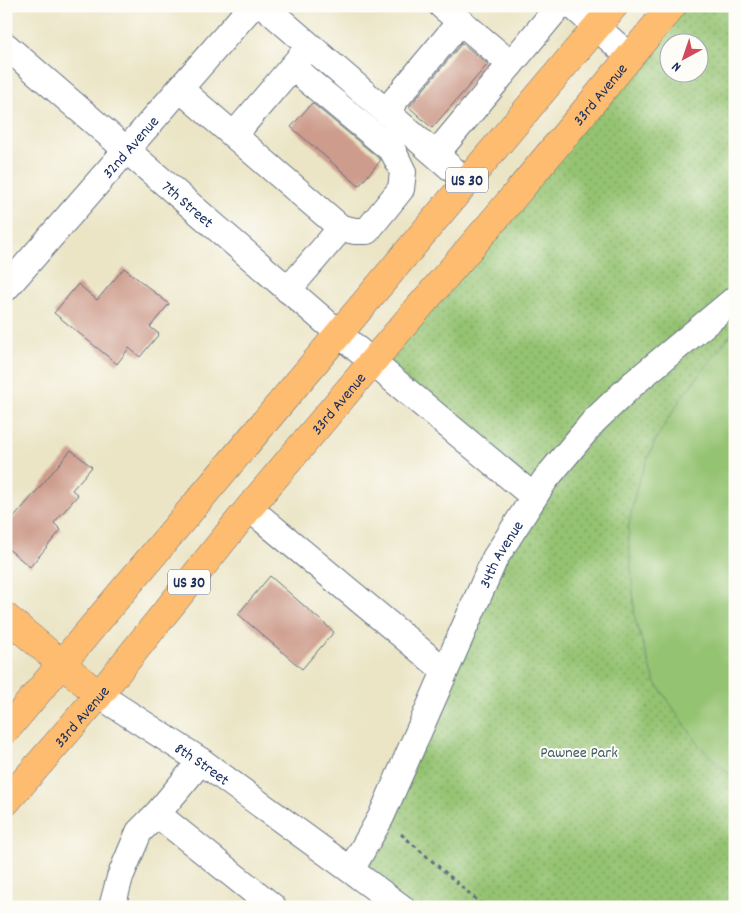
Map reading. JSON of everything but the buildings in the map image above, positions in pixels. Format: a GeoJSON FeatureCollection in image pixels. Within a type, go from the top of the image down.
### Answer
{"type":"FeatureCollection","features":[{"type":"Feature","properties":{"kind":"main road","name":"US 30"},"geometry":{"type":"LineString","coordinates":[[6,730],[614,6]]}},
{"type":"Feature","properties":{"kind":"main road","name":"33rd Avenue"},"geometry":{"type":"LineString","coordinates":[[6,802],[99,694],[249,508],[502,212],[672,6]]}},
{"type":"Feature","properties":{"kind":"main road","name":"8th Street"},"geometry":{"type":"LineString","coordinates":[[6,617],[99,694]]}},
{"type":"Feature","properties":{"kind":"street","name":"32nd Avenue"},"geometry":{"type":"LineString","coordinates":[[6,288],[252,6]]}},
{"type":"Feature","properties":{"kind":"street"},"geometry":{"type":"LineString","coordinates":[[264,6],[466,181]]}},
{"type":"Feature","properties":{"kind":"street"},"geometry":{"type":"LineString","coordinates":[[403,172],[430,150],[511,64],[559,6]]}},
{"type":"Feature","properties":{"kind":"street"},"geometry":{"type":"LineString","coordinates":[[573,6],[630,57]]}},
{"type":"Feature","properties":{"kind":"street"},"geometry":{"type":"LineString","coordinates":[[386,111],[451,14],[511,64]]}},
{"type":"Feature","properties":{"kind":"street","name":"7th Street"},"geometry":{"type":"LineString","coordinates":[[6,46],[339,334],[534,497]]}},
{"type":"Feature","properties":{"kind":"street"},"geometry":{"type":"LineString","coordinates":[[234,135],[310,46]]}},
{"type":"Feature","properties":{"kind":"street"},"geometry":{"type":"LineString","coordinates":[[180,88],[341,228],[367,231],[402,189],[403,172],[393,151],[292,67]]}},
{"type":"Feature","properties":{"kind":"street"},"geometry":{"type":"LineString","coordinates":[[288,290],[341,228]]}},
{"type":"Feature","properties":{"kind":"street","name":"34th Avenue"},"geometry":{"type":"LineString","coordinates":[[351,870],[381,817],[495,558],[545,480],[594,421],[634,383],[735,300]]}},
{"type":"Feature","properties":{"kind":"street"},"geometry":{"type":"LineString","coordinates":[[249,508],[445,671]]}},
{"type":"Feature","properties":{"kind":"street","name":"8th Street"},"geometry":{"type":"LineString","coordinates":[[99,694],[201,761],[401,907]]}},
{"type":"Feature","properties":{"kind":"street"},"geometry":{"type":"LineString","coordinates":[[112,907],[120,877],[139,832],[157,814],[201,761]]}},
{"type":"Feature","properties":{"kind":"street"},"geometry":{"type":"LineString","coordinates":[[157,814],[273,907]]}},
{"type":"Feature","properties":{"kind":"path"},"geometry":{"type":"LineString","coordinates":[[381,817],[485,907]]}},
{"type":"Feature","properties":{"kind":"green space","name":"Pawnee Park"},"geometry":{"type":"Polygon","coordinates":[[[672,6],[735,6],[735,907],[401,907],[351,870],[534,497],[372,362],[672,6]]]}},
{"type":"Feature","properties":{"kind":"green space"},"geometry":{"type":"Polygon","coordinates":[[[735,329],[735,780],[700,746],[655,682],[635,619],[628,530],[637,485],[656,439],[682,397],[735,329]]]}}]}
